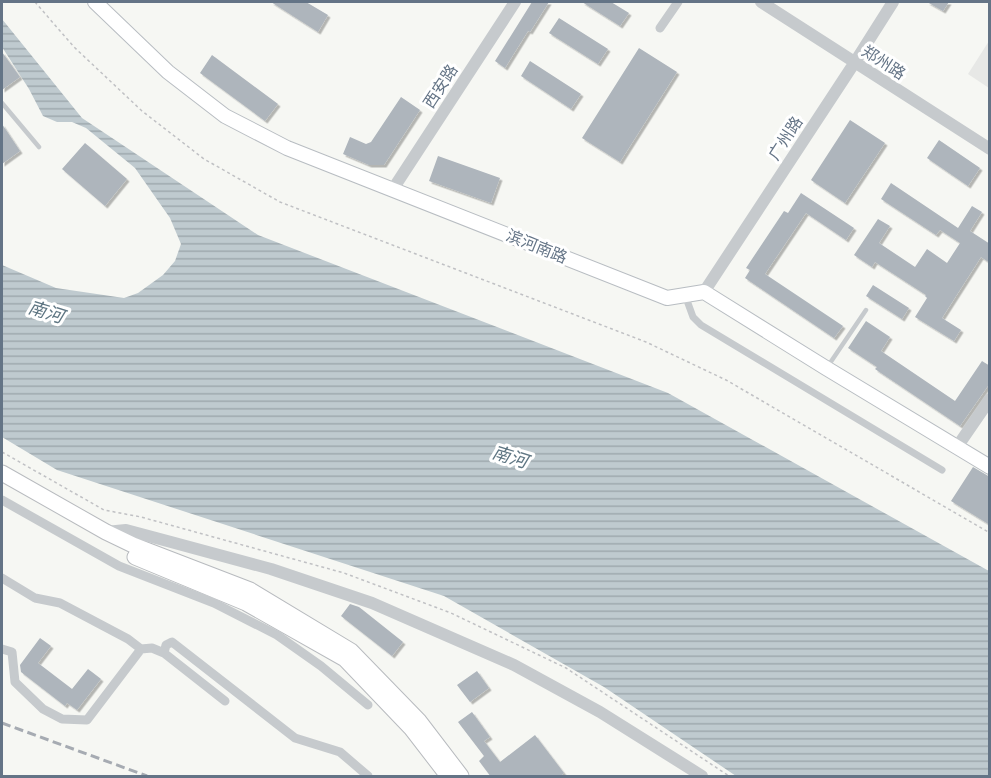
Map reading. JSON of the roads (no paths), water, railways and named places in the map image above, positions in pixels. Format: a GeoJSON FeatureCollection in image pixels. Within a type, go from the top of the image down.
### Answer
{"type":"FeatureCollection","features":[{"type":"Feature","properties":{"kind":"highway"},"geometry":{"type":"LineString","coordinates":[[2,473],[85,524],[125,552],[246,603],[345,659],[411,728],[448,777]]}},
{"type":"Feature","properties":{"kind":"highway"},"geometry":{"type":"LineString","coordinates":[[2,482],[85,524],[250,591],[351,651],[419,722],[461,777]]}},
{"type":"Feature","properties":{"kind":"main road","name":"滨河南路"},"geometry":{"type":"LineString","coordinates":[[95,2],[168,72],[225,116],[287,148],[667,298],[704,292]]}},
{"type":"Feature","properties":{"kind":"main road"},"geometry":{"type":"LineString","coordinates":[[704,292],[990,467]]}},
{"type":"Feature","properties":{"kind":"street","name":"西安路"},"geometry":{"type":"LineString","coordinates":[[393,189],[515,2]]}},
{"type":"Feature","properties":{"kind":"street"},"geometry":{"type":"LineString","coordinates":[[660,28],[678,2]]}},
{"type":"Feature","properties":{"kind":"street","name":"郑州路"},"geometry":{"type":"LineString","coordinates":[[761,2],[990,149]]}},
{"type":"Feature","properties":{"kind":"street","name":"广州路"},"geometry":{"type":"LineString","coordinates":[[704,292],[893,2]]}},
{"type":"Feature","properties":{"kind":"street"},"geometry":{"type":"LineString","coordinates":[[685,295],[693,318],[701,325],[942,470]]}},
{"type":"Feature","properties":{"kind":"street"},"geometry":{"type":"LineString","coordinates":[[957,447],[990,399]]}},
{"type":"Feature","properties":{"kind":"street"},"geometry":{"type":"LineString","coordinates":[[2,500],[119,566],[214,603],[277,635],[321,666],[368,705]]}},
{"type":"Feature","properties":{"kind":"street"},"geometry":{"type":"LineString","coordinates":[[106,532],[126,530],[171,542],[271,569],[372,603],[514,664],[600,712],[702,777]]}},
{"type":"Feature","properties":{"kind":"street"},"geometry":{"type":"LineString","coordinates":[[164,557],[171,542]]}},
{"type":"Feature","properties":{"kind":"street"},"geometry":{"type":"LineString","coordinates":[[2,578],[35,598],[60,603],[128,639],[141,650]]}},
{"type":"Feature","properties":{"kind":"street"},"geometry":{"type":"LineString","coordinates":[[164,654],[166,645],[172,642],[295,738],[340,752],[369,777]]}},
{"type":"Feature","properties":{"kind":"street"},"geometry":{"type":"LineString","coordinates":[[2,649],[12,652],[15,682],[43,709],[62,719],[87,720],[141,650],[152,648],[164,654],[225,701]]}},
{"type":"Feature","properties":{"kind":"lane"},"geometry":{"type":"LineString","coordinates":[[3,105],[39,147]]}},
{"type":"Feature","properties":{"kind":"lane"},"geometry":{"type":"LineString","coordinates":[[826,368],[866,310]]}},
{"type":"Feature","properties":{"kind":"water","name":"南河"},"geometry":{"type":"Polygon","coordinates":[[[2,19],[82,118],[258,235],[668,393],[989,571],[989,776],[736,776],[604,687],[444,596],[57,470],[2,437],[2,265],[56,288],[124,298],[138,293],[163,275],[175,261],[181,244],[170,218],[135,168],[86,128],[72,122],[57,122],[43,116],[2,47],[2,19]]]}},
{"type":"Feature","properties":{"kind":"railway"},"geometry":{"type":"LineString","coordinates":[[2,723],[147,776]]}}]}
